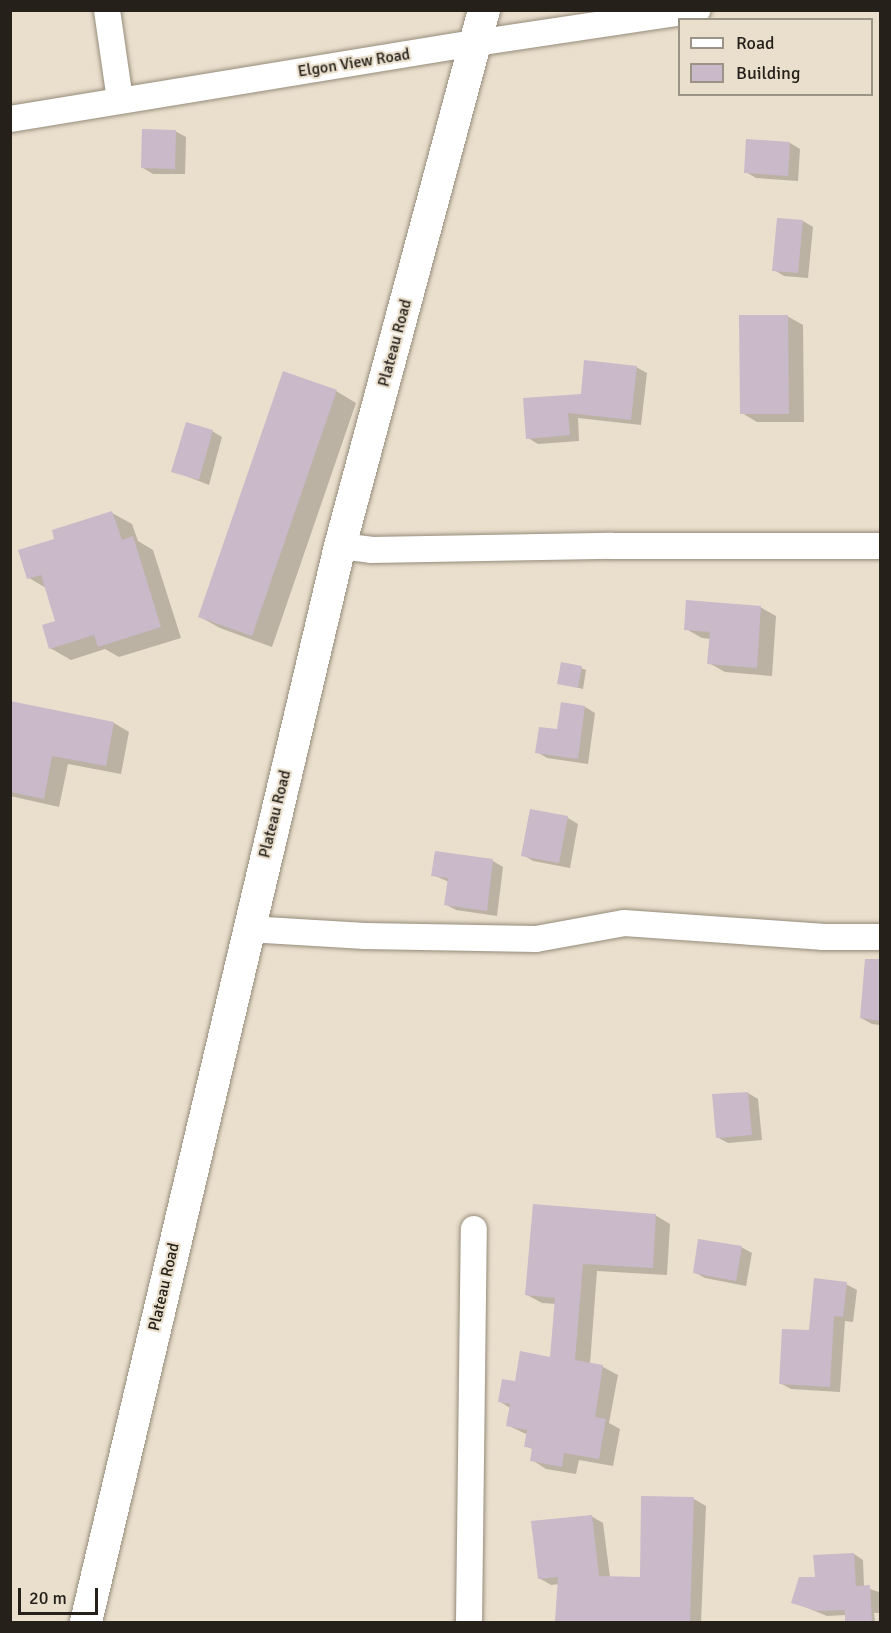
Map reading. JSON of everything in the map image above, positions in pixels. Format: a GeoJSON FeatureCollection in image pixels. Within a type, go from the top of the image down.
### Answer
{"type":"FeatureCollection","features":[{"type":"Feature","properties":{"kind":"street"},"geometry":{"type":"LineString","coordinates":[[106,10],[120,100]]}},
{"type":"Feature","properties":{"kind":"street","name":"Plateau Road"},"geometry":{"type":"LineString","coordinates":[[86,1623],[340,546],[484,10]]}},
{"type":"Feature","properties":{"kind":"street","name":"Elgon View Road"},"geometry":{"type":"LineString","coordinates":[[10,119],[476,43],[698,10]]}},
{"type":"Feature","properties":{"kind":"street"},"geometry":{"type":"LineString","coordinates":[[340,546],[372,550],[612,546],[880,546]]}},
{"type":"Feature","properties":{"kind":"street"},"geometry":{"type":"LineString","coordinates":[[248,929],[365,936],[536,939],[624,923],[822,937],[880,937]]}},
{"type":"Feature","properties":{"kind":"street"},"geometry":{"type":"LineString","coordinates":[[468,1623],[474,1229]]}},
{"type":"Feature","properties":{"kind":"building"},"geometry":{"type":"Polygon","coordinates":[[[142,129],[176,130],[175,169],[141,168],[142,129]]]}},
{"type":"Feature","properties":{"kind":"building"},"geometry":{"type":"Polygon","coordinates":[[[746,139],[790,142],[788,176],[744,173],[746,139]]]}},
{"type":"Feature","properties":{"kind":"building"},"geometry":{"type":"Polygon","coordinates":[[[777,218],[803,220],[798,273],[772,271],[777,218]]]}},
{"type":"Feature","properties":{"kind":"building"},"geometry":{"type":"Polygon","coordinates":[[[739,315],[788,315],[789,414],[740,414],[739,315]]]}},
{"type":"Feature","properties":{"kind":"building"},"geometry":{"type":"Polygon","coordinates":[[[584,360],[637,366],[631,420],[568,413],[570,435],[526,439],[523,398],[581,394],[584,360]]]}},
{"type":"Feature","properties":{"kind":"building"},"geometry":{"type":"Polygon","coordinates":[[[283,371],[337,390],[252,636],[198,617],[283,371]]]}},
{"type":"Feature","properties":{"kind":"building"},"geometry":{"type":"Polygon","coordinates":[[[186,422],[213,430],[199,480],[171,472],[186,422]]]}},
{"type":"Feature","properties":{"kind":"building"},"geometry":{"type":"Polygon","coordinates":[[[112,511],[122,540],[133,536],[161,627],[98,647],[94,635],[49,649],[42,625],[55,621],[41,575],[27,579],[18,550],[54,539],[52,530],[112,511]]]}},
{"type":"Feature","properties":{"kind":"building"},"geometry":{"type":"Polygon","coordinates":[[[686,600],[761,606],[757,668],[707,664],[710,632],[684,630],[686,600]]]}},
{"type":"Feature","properties":{"kind":"building"},"geometry":{"type":"Polygon","coordinates":[[[561,662],[582,666],[578,688],[557,684],[561,662]]]}},
{"type":"Feature","properties":{"kind":"building"},"geometry":{"type":"Polygon","coordinates":[[[10,701],[114,722],[106,766],[52,756],[44,799],[10,792],[10,701]]]}},
{"type":"Feature","properties":{"kind":"building"},"geometry":{"type":"Polygon","coordinates":[[[561,702],[585,706],[578,759],[535,753],[539,727],[557,729],[561,702]]]}},
{"type":"Feature","properties":{"kind":"building"},"geometry":{"type":"Polygon","coordinates":[[[530,809],[568,816],[559,863],[521,856],[530,809]]]}},
{"type":"Feature","properties":{"kind":"building"},"geometry":{"type":"Polygon","coordinates":[[[435,851],[493,859],[487,911],[444,905],[448,878],[431,876],[435,851]]]}},
{"type":"Feature","properties":{"kind":"building"},"geometry":{"type":"Polygon","coordinates":[[[865,959],[880,959],[880,1021],[860,1018],[865,959]]]}},
{"type":"Feature","properties":{"kind":"building"},"geometry":{"type":"Polygon","coordinates":[[[748,1092],[752,1135],[716,1138],[712,1094],[748,1092]]]}},
{"type":"Feature","properties":{"kind":"building"},"geometry":{"type":"Polygon","coordinates":[[[533,1204],[656,1214],[653,1268],[583,1264],[575,1360],[603,1365],[595,1417],[606,1419],[599,1459],[564,1453],[562,1467],[530,1461],[532,1448],[524,1447],[527,1430],[506,1426],[510,1404],[498,1402],[502,1379],[515,1381],[520,1351],[550,1357],[555,1298],[525,1295],[533,1204]]]}},
{"type":"Feature","properties":{"kind":"building"},"geometry":{"type":"Polygon","coordinates":[[[698,1239],[742,1246],[736,1281],[693,1273],[698,1239]]]}},
{"type":"Feature","properties":{"kind":"building"},"geometry":{"type":"Polygon","coordinates":[[[814,1278],[847,1282],[843,1317],[834,1316],[830,1387],[779,1384],[782,1329],[809,1330],[814,1278]]]}},
{"type":"Feature","properties":{"kind":"building"},"geometry":{"type":"Polygon","coordinates":[[[641,1496],[694,1497],[690,1623],[555,1621],[558,1577],[538,1579],[531,1521],[592,1515],[599,1576],[640,1577],[641,1496]]]}},
{"type":"Feature","properties":{"kind":"building"},"geometry":{"type":"Polygon","coordinates":[[[854,1553],[856,1586],[870,1585],[872,1623],[845,1623],[845,1610],[817,1611],[791,1603],[799,1577],[815,1577],[813,1555],[854,1553]]]}}]}
